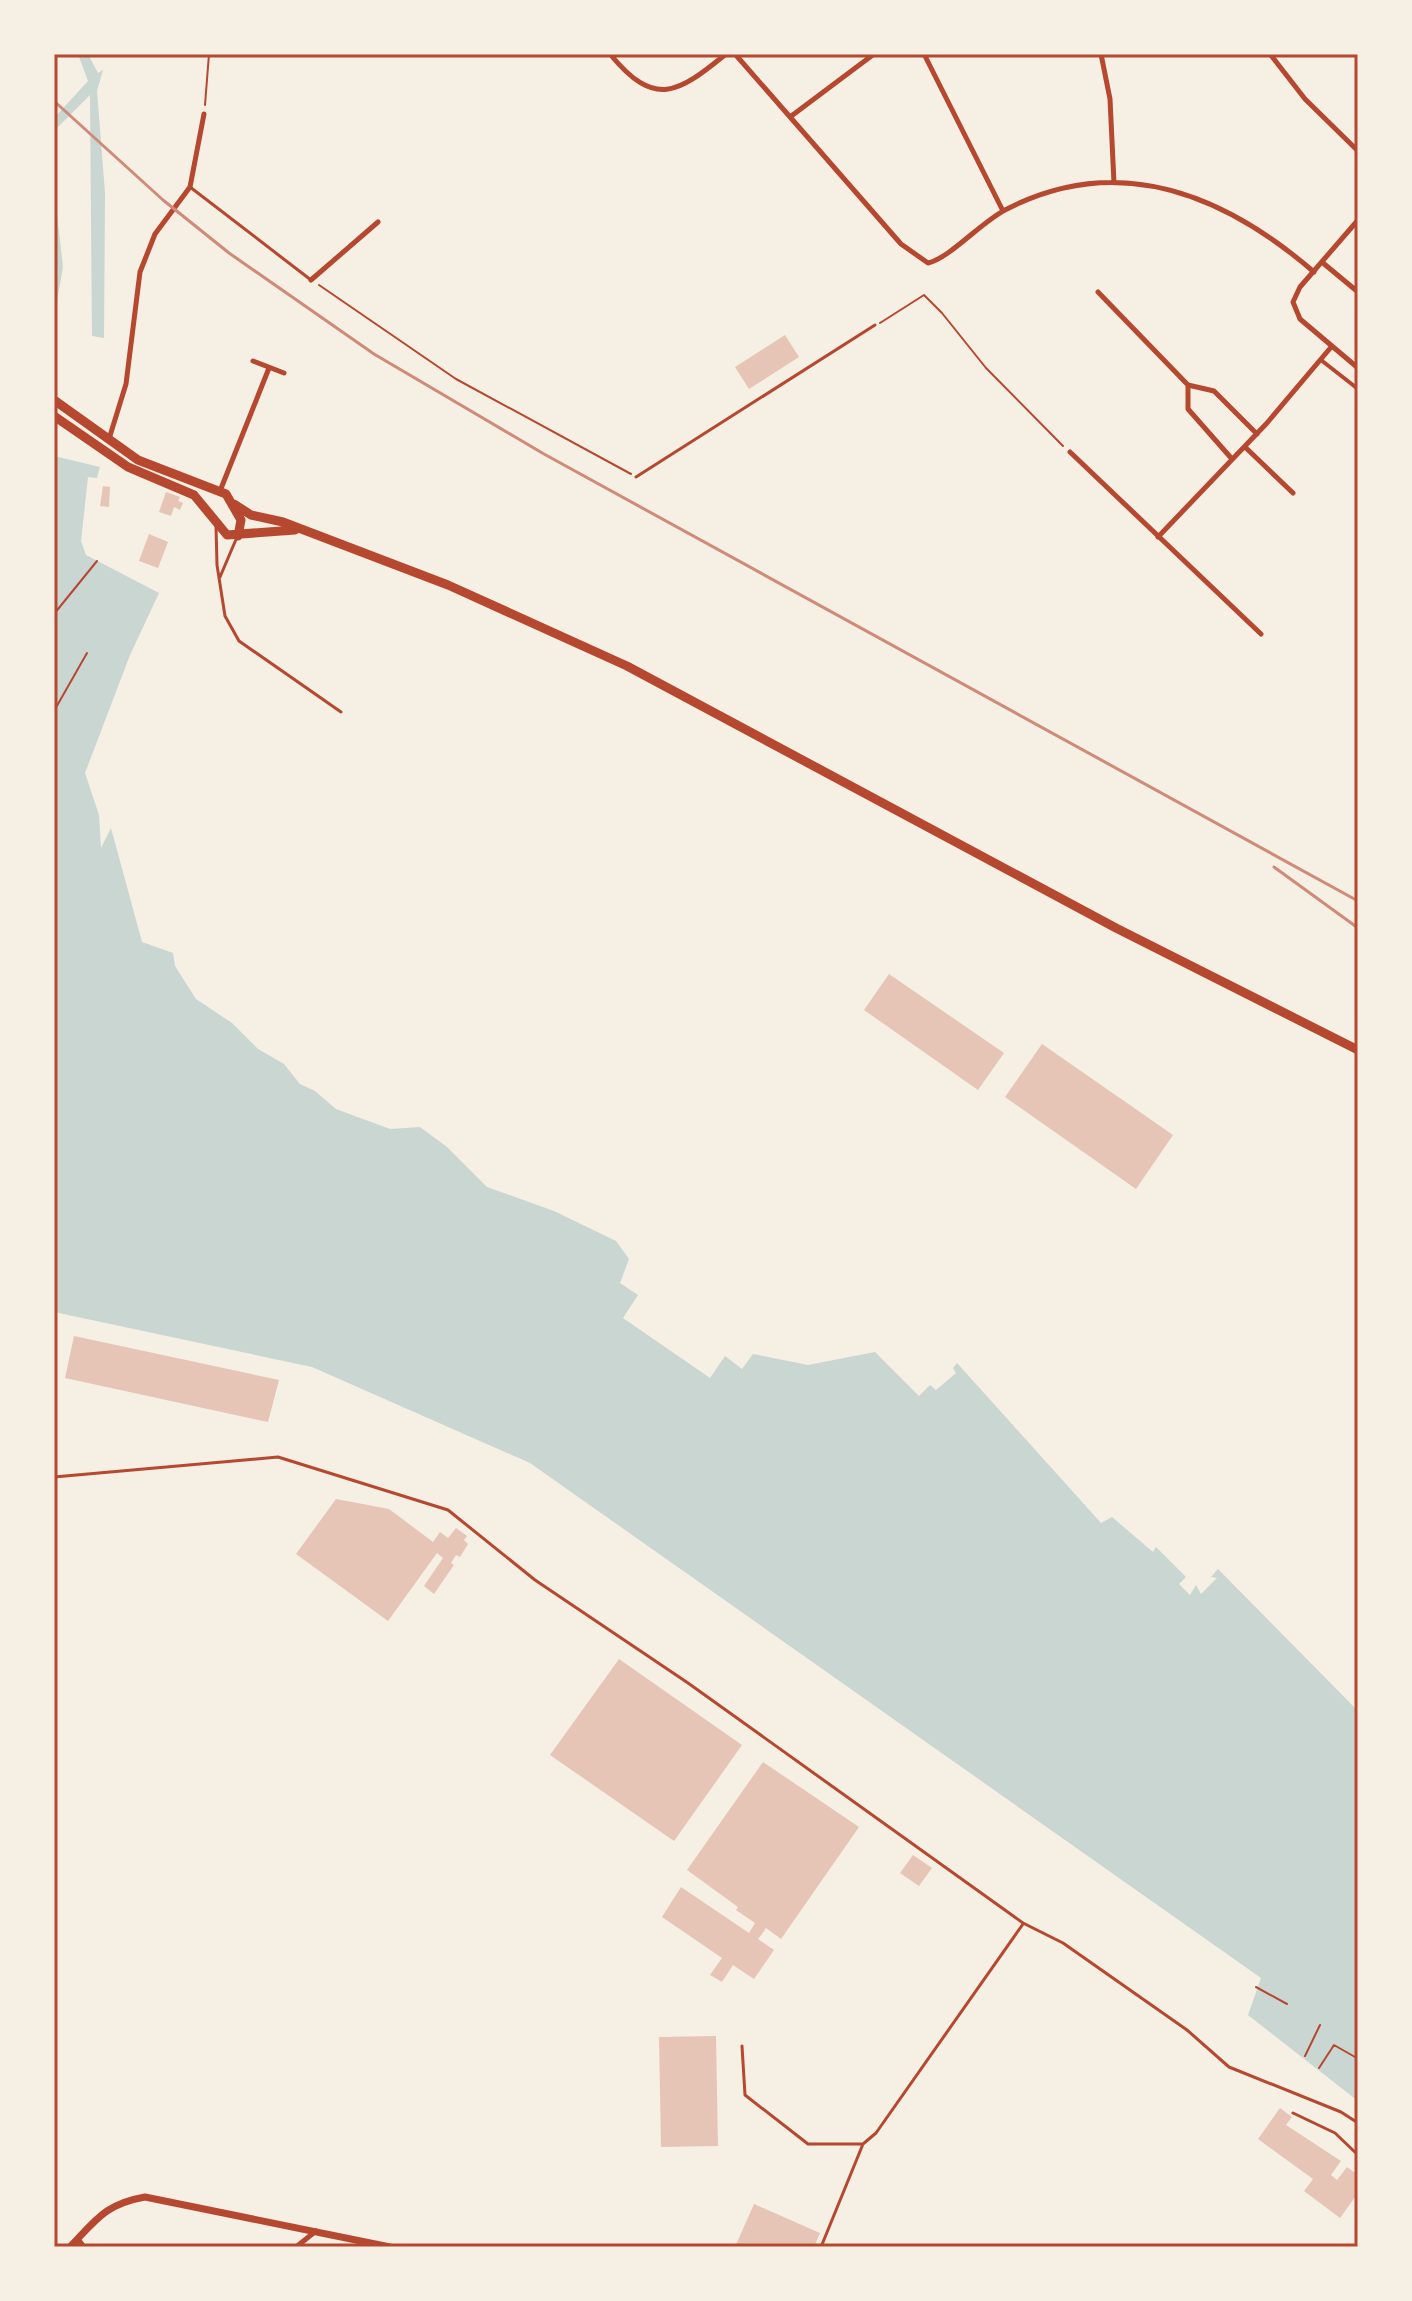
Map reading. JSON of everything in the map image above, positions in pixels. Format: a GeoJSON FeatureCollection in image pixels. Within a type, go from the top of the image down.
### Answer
{"type":"FeatureCollection","features":[{"type":"Feature","properties":{"kind":"main road"},"geometry":{"type":"LineString","coordinates":[[54,400],[148,465],[220,491],[251,515],[311,532],[448,585],[627,666],[1116,928],[1358,1050]]}},
{"type":"Feature","properties":{"kind":"main road"},"geometry":{"type":"LineString","coordinates":[[54,416],[128,467],[194,495],[227,535],[266,530],[311,532]]}},
{"type":"Feature","properties":{"kind":"main road"},"geometry":{"type":"LineString","coordinates":[[234,504],[241,520],[237,536]]}},
{"type":"Feature","properties":{"kind":"street"},"geometry":{"type":"LineString","coordinates":[[610,54],[631,79],[649,89],[671,91],[688,85],[726,54]]}},
{"type":"Feature","properties":{"kind":"street"},"geometry":{"type":"LineString","coordinates":[[735,54],[901,244],[928,263],[939,260],[970,232],[1003,211],[1051,192],[1114,183],[1173,190],[1223,207],[1245,219],[1314,272]]}},
{"type":"Feature","properties":{"kind":"street"},"geometry":{"type":"LineString","coordinates":[[790,117],[874,54]]}},
{"type":"Feature","properties":{"kind":"street"},"geometry":{"type":"LineString","coordinates":[[924,54],[1003,211]]}},
{"type":"Feature","properties":{"kind":"street"},"geometry":{"type":"LineString","coordinates":[[1101,54],[1110,99],[1114,183]]}},
{"type":"Feature","properties":{"kind":"street"},"geometry":{"type":"LineString","coordinates":[[1270,54],[1305,99],[1358,151]]}},
{"type":"Feature","properties":{"kind":"street"},"geometry":{"type":"LineString","coordinates":[[109,440],[126,384],[140,272],[155,234],[190,187],[204,114]]}},
{"type":"Feature","properties":{"kind":"street"},"geometry":{"type":"LineString","coordinates":[[1358,220],[1295,294],[1294,312],[1358,368]]}},
{"type":"Feature","properties":{"kind":"street"},"geometry":{"type":"LineString","coordinates":[[311,280],[378,222]]}},
{"type":"Feature","properties":{"kind":"street"},"geometry":{"type":"LineString","coordinates":[[1323,263],[1358,292]]}},
{"type":"Feature","properties":{"kind":"street"},"geometry":{"type":"LineString","coordinates":[[1098,292],[1188,385],[1214,391],[1257,434]]}},
{"type":"Feature","properties":{"kind":"street"},"geometry":{"type":"LineString","coordinates":[[1158,537],[1257,434],[1332,346]]}},
{"type":"Feature","properties":{"kind":"street"},"geometry":{"type":"LineString","coordinates":[[1321,360],[1358,389]]}},
{"type":"Feature","properties":{"kind":"street"},"geometry":{"type":"LineString","coordinates":[[253,361],[284,373]]}},
{"type":"Feature","properties":{"kind":"street"},"geometry":{"type":"LineString","coordinates":[[220,491],[269,368]]}},
{"type":"Feature","properties":{"kind":"street"},"geometry":{"type":"LineString","coordinates":[[1188,385],[1188,409],[1232,459]]}},
{"type":"Feature","properties":{"kind":"street"},"geometry":{"type":"LineString","coordinates":[[1245,447],[1293,493]]}},
{"type":"Feature","properties":{"kind":"street"},"geometry":{"type":"LineString","coordinates":[[1070,452],[1261,634]]}},
{"type":"Feature","properties":{"kind":"street"},"geometry":{"type":"LineString","coordinates":[[70,2247],[96,2216],[125,2200],[145,2197],[386,2246]]}},
{"type":"Feature","properties":{"kind":"street"},"geometry":{"type":"LineString","coordinates":[[296,2247],[317,2230]]}},
{"type":"Feature","properties":{"kind":"street"},"geometry":{"type":"LineString","coordinates":[[78,2239],[84,2247]]}},
{"type":"Feature","properties":{"kind":"lane"},"geometry":{"type":"LineString","coordinates":[[190,187],[311,280]]}},
{"type":"Feature","properties":{"kind":"lane"},"geometry":{"type":"LineString","coordinates":[[636,477],[875,325]]}},
{"type":"Feature","properties":{"kind":"lane"},"geometry":{"type":"LineString","coordinates":[[216,524],[219,580],[225,616],[239,641],[341,712]]}},
{"type":"Feature","properties":{"kind":"lane"},"geometry":{"type":"LineString","coordinates":[[219,580],[237,536]]}},
{"type":"Feature","properties":{"kind":"lane"},"geometry":{"type":"LineString","coordinates":[[54,1477],[278,1457],[448,1510],[535,1580],[688,1683],[1023,1923],[1075,1951],[1187,2030],[1229,2067],[1341,2112],[1358,2123]]}},
{"type":"Feature","properties":{"kind":"lane"},"geometry":{"type":"LineString","coordinates":[[821,2247],[863,2144],[876,2133],[1023,1923]]}},
{"type":"Feature","properties":{"kind":"lane"},"geometry":{"type":"LineString","coordinates":[[742,2046],[745,2095],[808,2144],[863,2144]]}},
{"type":"Feature","properties":{"kind":"lane"},"geometry":{"type":"LineString","coordinates":[[1293,2113],[1335,2133],[1358,2155]]}},
{"type":"Feature","properties":{"kind":"path"},"geometry":{"type":"LineString","coordinates":[[204,114],[209,54]]}},
{"type":"Feature","properties":{"kind":"path"},"geometry":{"type":"LineString","coordinates":[[311,280],[456,379],[636,477]]}},
{"type":"Feature","properties":{"kind":"path"},"geometry":{"type":"LineString","coordinates":[[875,325],[924,295],[986,368],[1070,452]]}},
{"type":"Feature","properties":{"kind":"path"},"geometry":{"type":"LineString","coordinates":[[54,614],[97,561]]}},
{"type":"Feature","properties":{"kind":"path"},"geometry":{"type":"LineString","coordinates":[[54,711],[87,653]]}},
{"type":"Feature","properties":{"kind":"path"},"geometry":{"type":"LineString","coordinates":[[1256,1987],[1287,2004]]}},
{"type":"Feature","properties":{"kind":"path"},"geometry":{"type":"LineString","coordinates":[[1305,2056],[1320,2025]]}},
{"type":"Feature","properties":{"kind":"path"},"geometry":{"type":"LineString","coordinates":[[1319,2068],[1334,2045],[1355,2057]]}},
{"type":"Feature","properties":{"kind":"shaded area"},"geometry":{"type":"Polygon","coordinates":[[[78,54],[95,54],[90,58],[98,73],[103,70],[97,91],[105,193],[104,338],[92,336],[90,95],[54,131],[54,118],[88,81],[78,54]]]}},
{"type":"Feature","properties":{"kind":"shaded area"},"geometry":{"type":"Polygon","coordinates":[[[54,188],[63,267],[54,318],[54,188]]]}},
{"type":"Feature","properties":{"kind":"shaded area"},"geometry":{"type":"Polygon","coordinates":[[[54,456],[100,467],[97,478],[88,477],[81,541],[86,555],[159,593],[130,655],[85,773],[99,815],[101,848],[111,828],[142,942],[173,953],[175,966],[196,999],[232,1023],[258,1049],[284,1064],[300,1084],[315,1091],[336,1109],[390,1129],[420,1127],[447,1147],[487,1187],[554,1211],[616,1241],[629,1259],[620,1283],[638,1295],[623,1318],[710,1378],[725,1356],[742,1369],[753,1354],[808,1365],[875,1352],[919,1396],[930,1385],[936,1390],[956,1373],[953,1368],[957,1363],[1101,1523],[1112,1517],[1153,1552],[1156,1547],[1186,1577],[1179,1584],[1190,1595],[1196,1585],[1201,1594],[1217,1578],[1211,1577],[1218,1569],[1358,1711],[1358,2101],[1248,2015],[1261,1978],[530,1463],[312,1367],[54,1312],[54,456]]]}},
{"type":"Feature","properties":{"kind":"building"},"geometry":{"type":"Polygon","coordinates":[[[785,335],[799,357],[749,389],[735,367],[785,335]]]}},
{"type":"Feature","properties":{"kind":"building"},"geometry":{"type":"Polygon","coordinates":[[[103,486],[110,487],[109,507],[100,506],[103,486]]]}},
{"type":"Feature","properties":{"kind":"building"},"geometry":{"type":"Polygon","coordinates":[[[166,492],[180,497],[178,501],[183,503],[180,510],[174,507],[171,516],[159,512],[166,492]]]}},
{"type":"Feature","properties":{"kind":"building"},"geometry":{"type":"Polygon","coordinates":[[[149,534],[168,542],[158,568],[139,561],[149,534]]]}},
{"type":"Feature","properties":{"kind":"building"},"geometry":{"type":"Polygon","coordinates":[[[889,974],[1004,1053],[978,1090],[864,1010],[889,974]]]}},
{"type":"Feature","properties":{"kind":"building"},"geometry":{"type":"Polygon","coordinates":[[[1042,1044],[1173,1135],[1136,1189],[1005,1097],[1042,1044]]]}},
{"type":"Feature","properties":{"kind":"building"},"geometry":{"type":"Polygon","coordinates":[[[74,1336],[279,1380],[268,1422],[65,1378],[74,1336]]]}},
{"type":"Feature","properties":{"kind":"building"},"geometry":{"type":"Polygon","coordinates":[[[336,1499],[389,1509],[433,1542],[440,1532],[448,1538],[456,1528],[467,1536],[464,1540],[468,1544],[460,1557],[456,1555],[451,1563],[454,1565],[434,1594],[424,1586],[443,1558],[437,1553],[388,1621],[296,1554],[336,1499]]]}},
{"type":"Feature","properties":{"kind":"building"},"geometry":{"type":"Polygon","coordinates":[[[619,1659],[742,1745],[674,1841],[550,1755],[619,1659]]]}},
{"type":"Feature","properties":{"kind":"building"},"geometry":{"type":"Polygon","coordinates":[[[763,1762],[859,1827],[781,1939],[766,1928],[758,1939],[774,1950],[754,1979],[733,1965],[722,1982],[710,1975],[722,1958],[662,1917],[681,1887],[749,1933],[755,1923],[687,1870],[763,1762]]]}},
{"type":"Feature","properties":{"kind":"building"},"geometry":{"type":"Polygon","coordinates":[[[913,1855],[932,1868],[919,1886],[900,1873],[913,1855]]]}},
{"type":"Feature","properties":{"kind":"building"},"geometry":{"type":"Polygon","coordinates":[[[716,2036],[718,2146],[661,2147],[659,2037],[716,2036]]]}},
{"type":"Feature","properties":{"kind":"building"},"geometry":{"type":"Polygon","coordinates":[[[1280,2108],[1292,2117],[1286,2125],[1341,2161],[1331,2175],[1337,2180],[1347,2167],[1358,2175],[1358,2193],[1340,2218],[1304,2191],[1313,2179],[1258,2139],[1280,2108]]]}},
{"type":"Feature","properties":{"kind":"building"},"geometry":{"type":"Polygon","coordinates":[[[754,2204],[820,2233],[814,2247],[735,2247],[754,2204]]]}},
{"type":"Feature","properties":{"kind":"railway"},"geometry":{"type":"LineString","coordinates":[[54,101],[163,200],[229,253],[374,354],[544,454],[1358,901]]}},
{"type":"Feature","properties":{"kind":"railway"},"geometry":{"type":"LineString","coordinates":[[1274,867],[1358,928]]}}]}
